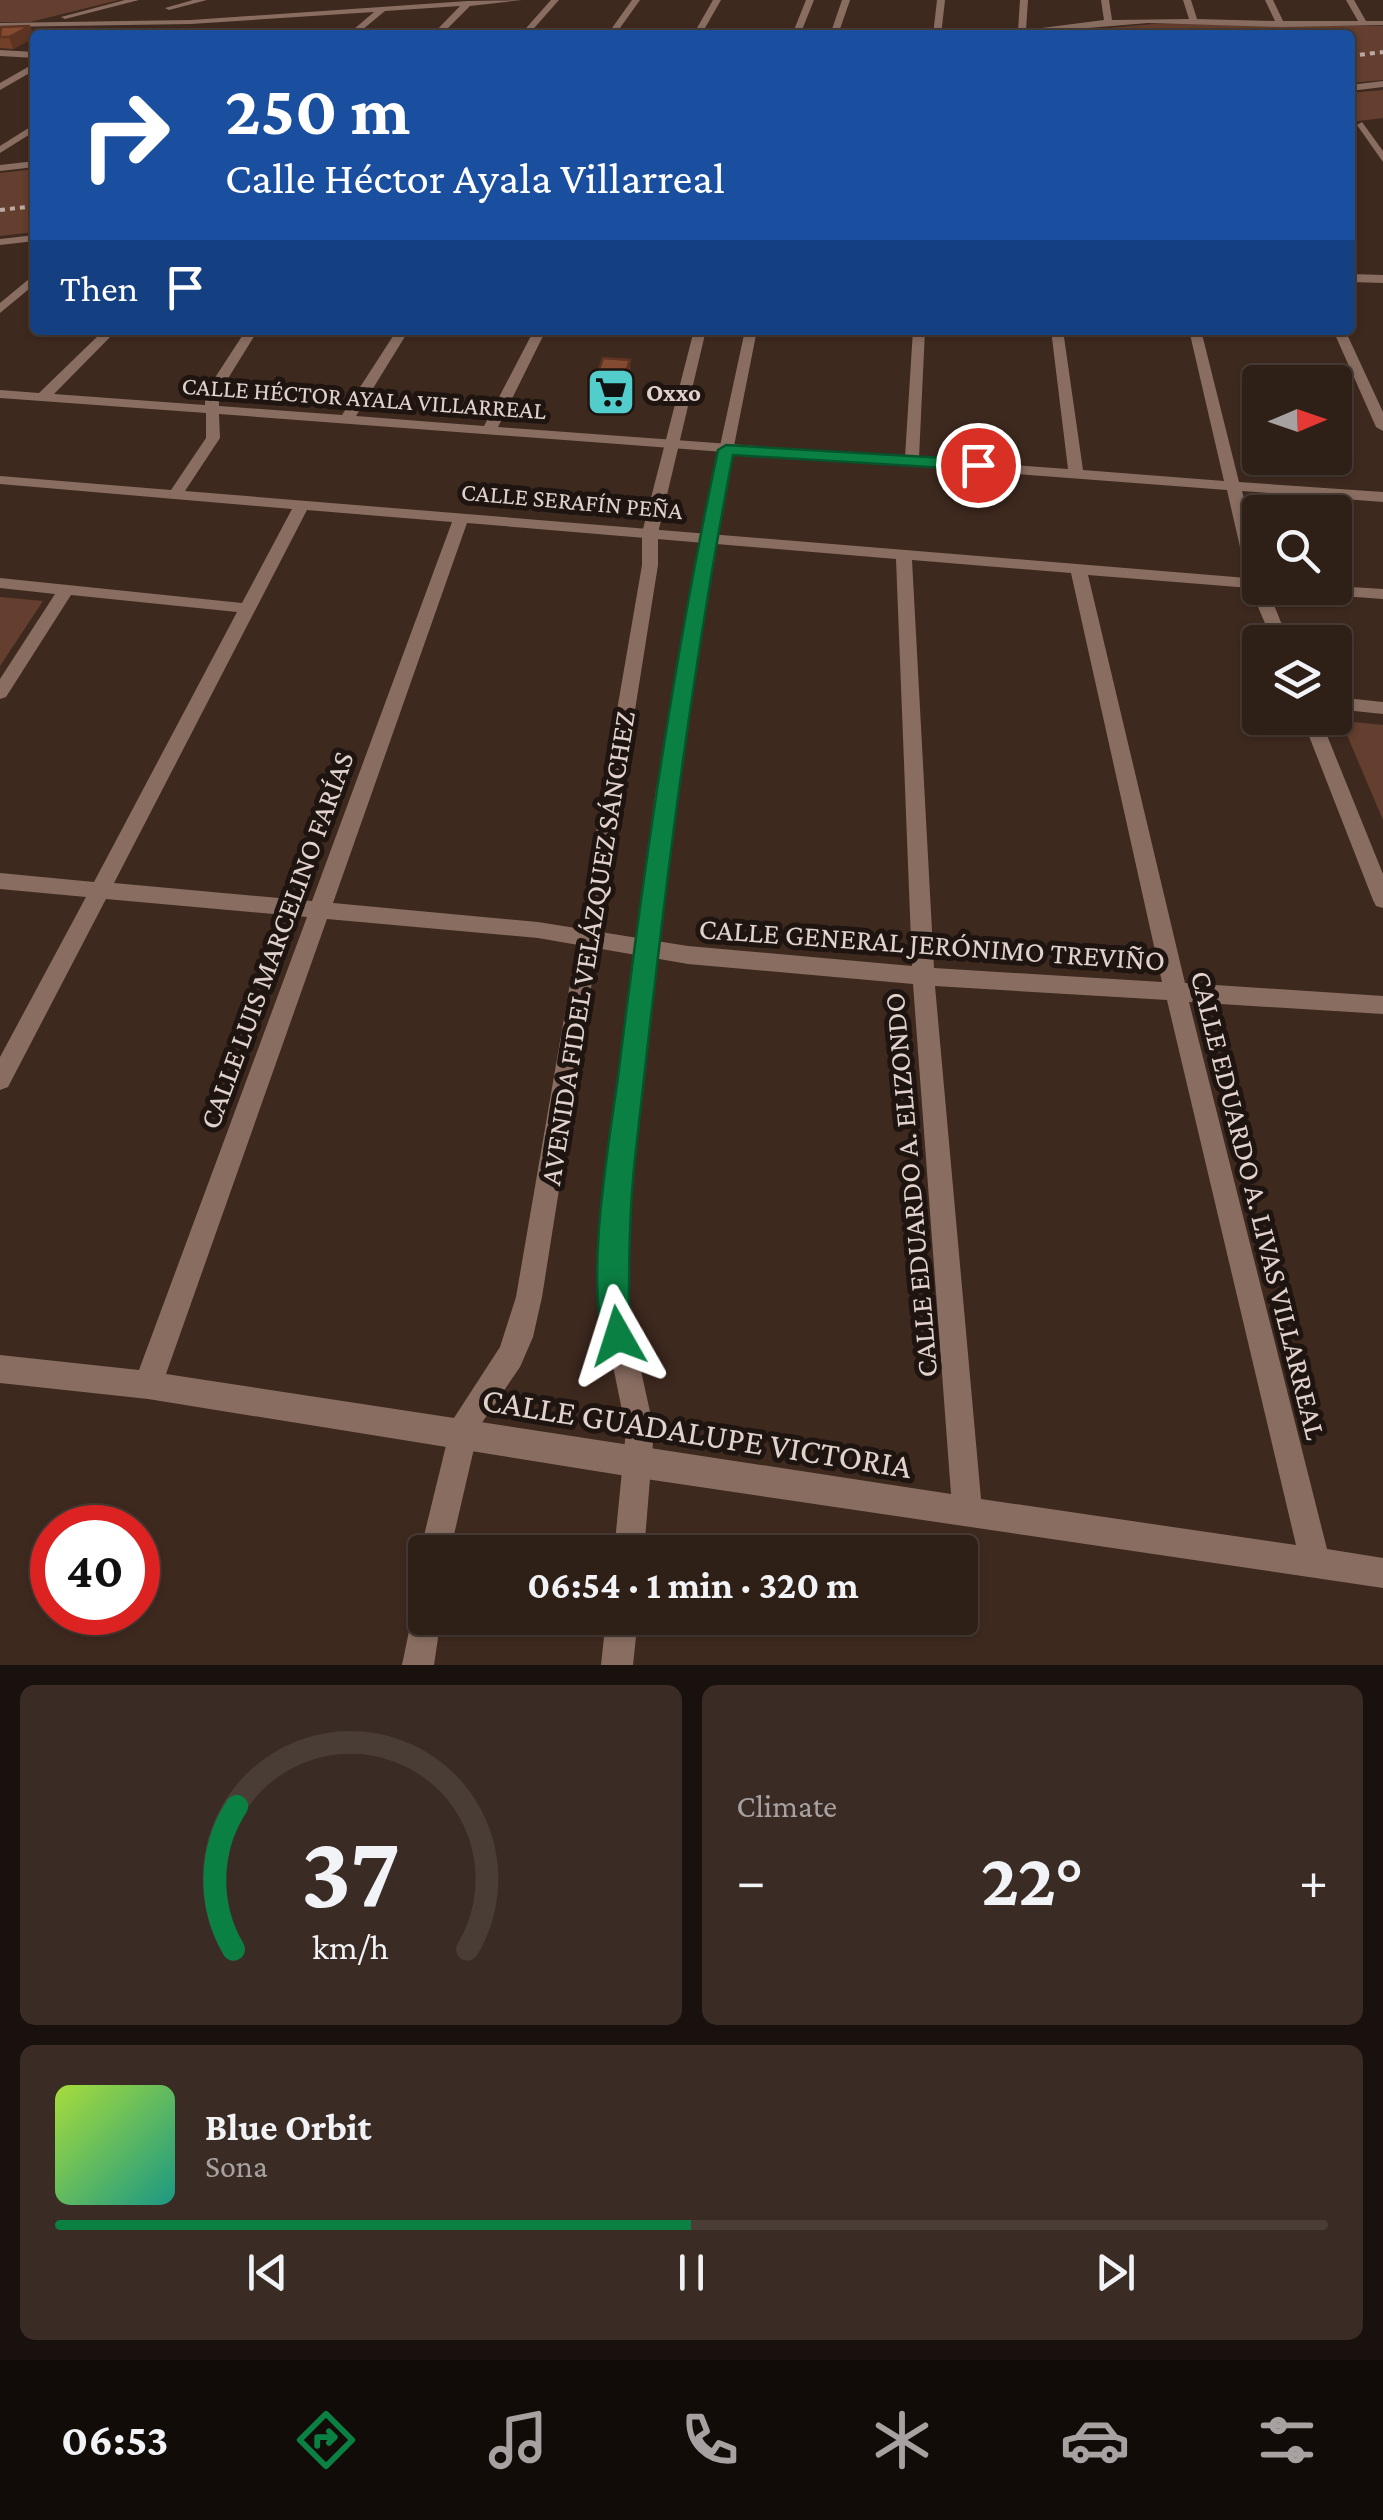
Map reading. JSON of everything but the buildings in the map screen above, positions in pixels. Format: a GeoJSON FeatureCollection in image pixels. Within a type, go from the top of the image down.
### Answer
{"type":"FeatureCollection","features":[{"type":"Feature","properties":{"kind":"street"},"geometry":{"type":"LineString","coordinates":[[26,26],[134,0]]}},
{"type":"Feature","properties":{"kind":"street"},"geometry":{"type":"LineString","coordinates":[[169,8],[203,0]]}},
{"type":"Feature","properties":{"kind":"street"},"geometry":{"type":"LineString","coordinates":[[0,29],[191,22],[518,0]]}},
{"type":"Feature","properties":{"kind":"street"},"geometry":{"type":"LineString","coordinates":[[528,30],[555,0]]}},
{"type":"Feature","properties":{"kind":"street"},"geometry":{"type":"LineString","coordinates":[[615,30],[636,0]]}},
{"type":"Feature","properties":{"kind":"street"},"geometry":{"type":"LineString","coordinates":[[700,30],[717,0]]}},
{"type":"Feature","properties":{"kind":"street"},"geometry":{"type":"LineString","coordinates":[[798,30],[810,0]]}},
{"type":"Feature","properties":{"kind":"street"},"geometry":{"type":"LineString","coordinates":[[836,30],[846,0]]}},
{"type":"Feature","properties":{"kind":"street"},"geometry":{"type":"LineString","coordinates":[[938,30],[942,0]]}},
{"type":"Feature","properties":{"kind":"street"},"geometry":{"type":"LineString","coordinates":[[1022,30],[1024,0]]}},
{"type":"Feature","properties":{"kind":"street"},"geometry":{"type":"LineString","coordinates":[[1105,0],[1109,24]]}},
{"type":"Feature","properties":{"kind":"street"},"geometry":{"type":"LineString","coordinates":[[1187,0],[1194,22]]}},
{"type":"Feature","properties":{"kind":"street"},"geometry":{"type":"LineString","coordinates":[[1269,0],[1281,24]]}},
{"type":"Feature","properties":{"kind":"street"},"geometry":{"type":"LineString","coordinates":[[1350,0],[1364,24]]}},
{"type":"Feature","properties":{"kind":"street"},"geometry":{"type":"LineString","coordinates":[[441,30],[468,4]]}},
{"type":"Feature","properties":{"kind":"street"},"geometry":{"type":"LineString","coordinates":[[358,30],[383,9]]}},
{"type":"Feature","properties":{"kind":"street"},"geometry":{"type":"LineString","coordinates":[[278,25],[292,15]]}},
{"type":"Feature","properties":{"kind":"street"},"geometry":{"type":"LineString","coordinates":[[179,30],[191,22]]}},
{"type":"Feature","properties":{"kind":"street"},"geometry":{"type":"LineString","coordinates":[[1044,30],[1194,22],[1383,23]]}},
{"type":"Feature","properties":{"kind":"street"},"geometry":{"type":"LineString","coordinates":[[96,30],[104,25]]}},
{"type":"Feature","properties":{"kind":"street"},"geometry":{"type":"LineString","coordinates":[[0,53],[30,55]]}},
{"type":"Feature","properties":{"kind":"street"},"geometry":{"type":"LineString","coordinates":[[1,85],[30,69]]}},
{"type":"Feature","properties":{"kind":"street"},"geometry":{"type":"LineString","coordinates":[[1355,87],[1383,84]]}},
{"type":"Feature","properties":{"kind":"street"},"geometry":{"type":"LineString","coordinates":[[1362,125],[1383,158]]}},
{"type":"Feature","properties":{"kind":"street"},"geometry":{"type":"LineString","coordinates":[[0,150],[30,130]]}},
{"type":"Feature","properties":{"kind":"street"},"geometry":{"type":"LineString","coordinates":[[0,168],[30,165]]}},
{"type":"Feature","properties":{"kind":"street"},"geometry":{"type":"LineString","coordinates":[[0,242],[30,239]]}},
{"type":"Feature","properties":{"kind":"street"},"geometry":{"type":"LineString","coordinates":[[1355,278],[1383,279]]}},
{"type":"Feature","properties":{"kind":"street"},"geometry":{"type":"LineString","coordinates":[[0,309],[30,282]]}},
{"type":"Feature","properties":{"kind":"street"},"geometry":{"type":"LineString","coordinates":[[44,397],[105,335]]}},
{"type":"Feature","properties":{"kind":"street"},"geometry":{"type":"LineString","coordinates":[[175,495],[213,438],[210,409],[216,381],[248,335]]}},
{"type":"Feature","properties":{"kind":"street"},"geometry":{"type":"LineString","coordinates":[[346,419],[399,335]]}},
{"type":"Feature","properties":{"kind":"street"},"geometry":{"type":"LineString","coordinates":[[489,430],[537,335]]}},
{"type":"Feature","properties":{"kind":"street","name":"AVENIDA FIDEL VELÁZQUEZ SÁNCHEZ"},"geometry":{"type":"LineString","coordinates":[[439,1535],[461,1436],[519,1337],[650,565],[650,533],[699,335]]}},
{"type":"Feature","properties":{"kind":"street","name":"AVENIDA FIDEL VELÁZQUEZ SÁNCHEZ"},"geometry":{"type":"LineString","coordinates":[[631,1535],[640,1430],[634,1389],[618,1336],[613,1256],[664,802],[749,335]]}},
{"type":"Feature","properties":{"kind":"street"},"geometry":{"type":"LineString","coordinates":[[912,460],[919,335]]}},
{"type":"Feature","properties":{"kind":"street"},"geometry":{"type":"LineString","coordinates":[[1058,335],[1076,472]]}},
{"type":"Feature","properties":{"kind":"street"},"geometry":{"type":"LineString","coordinates":[[1196,335],[1242,521]]}},
{"type":"Feature","properties":{"kind":"street"},"geometry":{"type":"LineString","coordinates":[[1341,335],[1383,427]]}},
{"type":"Feature","properties":{"kind":"street","name":"CALLE HÉCTOR AYALA VILLARREAL"},"geometry":{"type":"LineString","coordinates":[[0,394],[1383,497]]}},
{"type":"Feature","properties":{"kind":"street","name":"CALLE SERAFÍN PEÑA"},"geometry":{"type":"LineString","coordinates":[[0,480],[1242,583]]}},
{"type":"Feature","properties":{"kind":"street"},"geometry":{"type":"LineString","coordinates":[[0,1080],[302,505]]}},
{"type":"Feature","properties":{"kind":"street","name":"CALLE LUIS MARCELINO FARÍAS"},"geometry":{"type":"LineString","coordinates":[[148,1385],[462,517]]}},
{"type":"Feature","properties":{"kind":"street","name":"CALLE EDUARDO A. ELIZONDO"},"geometry":{"type":"LineString","coordinates":[[904,553],[923,976],[967,1512]]}},
{"type":"Feature","properties":{"kind":"street","name":"CALLE EDUARDO A. LIVAS VILLARREAL"},"geometry":{"type":"LineString","coordinates":[[1078,568],[1176,992],[1315,1562]]}},
{"type":"Feature","properties":{"kind":"street"},"geometry":{"type":"LineString","coordinates":[[0,583],[246,608]]}},
{"type":"Feature","properties":{"kind":"street"},"geometry":{"type":"LineString","coordinates":[[0,692],[66,590]]}},
{"type":"Feature","properties":{"kind":"street"},"geometry":{"type":"LineString","coordinates":[[1352,592],[1383,594]]}},
{"type":"Feature","properties":{"kind":"street"},"geometry":{"type":"LineString","coordinates":[[1352,705],[1383,708]]}},
{"type":"Feature","properties":{"kind":"street"},"geometry":{"type":"LineString","coordinates":[[1318,735],[1383,900]]}},
{"type":"Feature","properties":{"kind":"street","name":"CALLE GENERAL JERÓNIMO TREVIÑO"},"geometry":{"type":"LineString","coordinates":[[0,882],[538,930],[647,950],[923,976],[1383,1005]]}},
{"type":"Feature","properties":{"kind":"street","name":"CALLE GUADALUPE VICTORIA"},"geometry":{"type":"LineString","coordinates":[[0,1369],[148,1385],[638,1463],[1383,1573]]}},
{"type":"Feature","properties":{"kind":"street"},"geometry":{"type":"LineString","coordinates":[[418,1665],[422,1635]]}},
{"type":"Feature","properties":{"kind":"street"},"geometry":{"type":"LineString","coordinates":[[617,1665],[620,1635]]}},
{"type":"Feature","properties":{"kind":"shaded area"},"geometry":{"type":"Polygon","coordinates":[[[0,0],[119,0],[30,22],[0,22],[0,0]]]}},
{"type":"Feature","properties":{"kind":"shaded area"},"geometry":{"type":"Polygon","coordinates":[[[1154,24],[1383,26],[1383,80],[1355,83],[1355,30],[1085,30],[1154,24]]]}},
{"type":"Feature","properties":{"kind":"shaded area"},"geometry":{"type":"Polygon","coordinates":[[[1383,90],[1383,118],[1355,121],[1355,93],[1383,90]]]}},
{"type":"Feature","properties":{"kind":"shaded area"},"geometry":{"type":"Polygon","coordinates":[[[30,170],[30,233],[0,236],[0,173],[30,170]]]}},
{"type":"Feature","properties":{"kind":"shaded area"},"geometry":{"type":"Polygon","coordinates":[[[0,597],[43,601],[0,666],[0,597]]]}},
{"type":"Feature","properties":{"kind":"shaded area"},"geometry":{"type":"Polygon","coordinates":[[[1352,723],[1383,725],[1383,820],[1347,735],[1352,735],[1352,723]]]}},
{"type":"Feature","properties":{"kind":"railway"},"geometry":{"type":"LineString","coordinates":[[1355,55],[1383,52]]}},
{"type":"Feature","properties":{"kind":"railway"},"geometry":{"type":"LineString","coordinates":[[0,210],[30,207]]}},
{"type":"Feature","properties":{"kind":"place","name":"Oxxo"},"geometry":{"type":"Point","coordinates":[611,392]}},
{"type":"Feature","properties":{"kind":"route"},"geometry":{"type":"LineString","coordinates":[[618,1336],[613,1302],[616,1202],[664,802],[703,562],[726,450],[978,465]]}}]}
